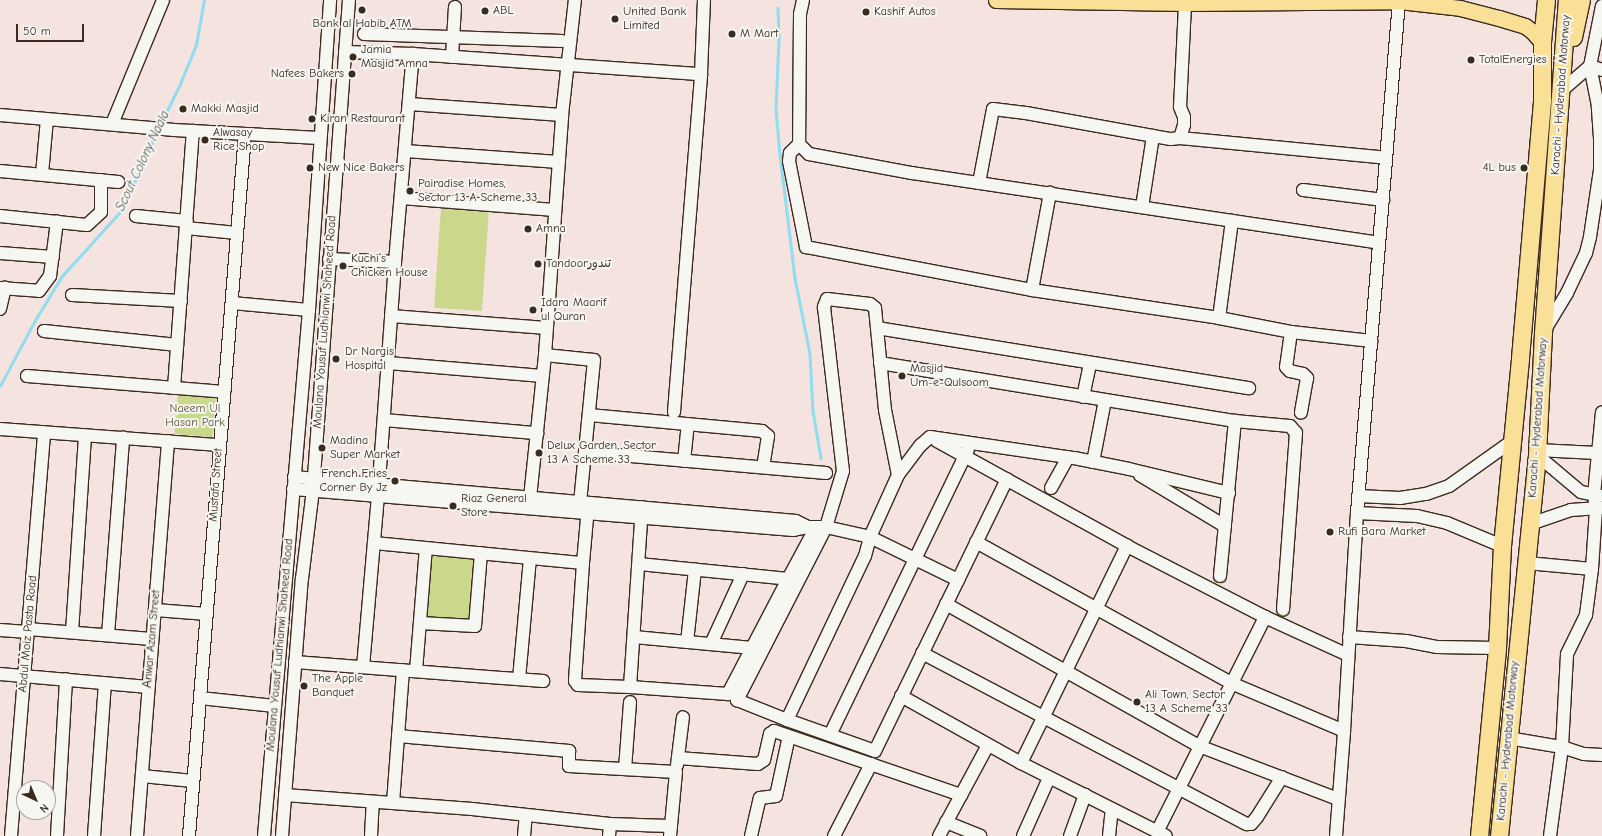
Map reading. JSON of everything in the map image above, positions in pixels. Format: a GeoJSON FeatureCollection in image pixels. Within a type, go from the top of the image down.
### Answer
{"type":"FeatureCollection","features":[{"type":"Feature","properties":{"kind":"highway","name":"Karachi - Hyderabad Motorway"},"geometry":{"type":"LineString","coordinates":[[1479,836],[1497,648],[1502,546],[1540,115],[1542,42],[1546,0]]}},
{"type":"Feature","properties":{"kind":"highway","name":"Karachi - Hyderabad Motorway"},"geometry":{"type":"LineString","coordinates":[[1499,836],[1537,452],[1543,333],[1562,90],[1567,0]]}},
{"type":"Feature","properties":{"kind":"highway"},"geometry":{"type":"LineString","coordinates":[[1562,90],[1581,0]]}},
{"type":"Feature","properties":{"kind":"main road"},"geometry":{"type":"LineString","coordinates":[[996,0],[1185,3],[1399,1],[1465,5],[1525,26],[1537,35],[1542,42]]}},
{"type":"Feature","properties":{"kind":"street"},"geometry":{"type":"LineString","coordinates":[[112,124],[163,0]]}},
{"type":"Feature","properties":{"kind":"street","name":"Moulana Yousuf Ludhianwi Shaheed Road"},"geometry":{"type":"LineString","coordinates":[[264,836],[309,310],[319,138],[330,0]]}},
{"type":"Feature","properties":{"kind":"street","name":"Moulana Yousuf Ludhianwi Shaheed Road"},"geometry":{"type":"LineString","coordinates":[[282,836],[302,579],[313,484],[349,0]]}},
{"type":"Feature","properties":{"kind":"street"},"geometry":{"type":"LineString","coordinates":[[530,498],[545,355],[562,116],[575,0]]}},
{"type":"Feature","properties":{"kind":"street"},"geometry":{"type":"LineString","coordinates":[[674,412],[701,74],[704,0]]}},
{"type":"Feature","properties":{"kind":"street"},"geometry":{"type":"LineString","coordinates":[[802,0],[800,14],[799,144],[809,154],[979,183],[1379,242]]}},
{"type":"Feature","properties":{"kind":"street"},"geometry":{"type":"LineString","coordinates":[[1336,836],[1344,731],[1358,496],[1399,1]]}},
{"type":"Feature","properties":{"kind":"street"},"geometry":{"type":"LineString","coordinates":[[1180,138],[1184,125],[1184,117],[1180,107],[1185,3]]}},
{"type":"Feature","properties":{"kind":"street"},"geometry":{"type":"LineString","coordinates":[[1543,333],[1586,254],[1590,237],[1600,170],[1600,138],[1598,106],[1590,66],[1602,6]]}},
{"type":"Feature","properties":{"kind":"street"},"geometry":{"type":"LineString","coordinates":[[452,57],[456,7]]}},
{"type":"Feature","properties":{"kind":"street"},"geometry":{"type":"LineString","coordinates":[[364,34],[562,41]]}},
{"type":"Feature","properties":{"kind":"street"},"geometry":{"type":"LineString","coordinates":[[345,52],[413,54],[568,66],[701,74]]}},
{"type":"Feature","properties":{"kind":"street"},"geometry":{"type":"LineString","coordinates":[[363,667],[379,490],[395,262],[402,198],[413,54]]}},
{"type":"Feature","properties":{"kind":"street"},"geometry":{"type":"LineString","coordinates":[[1562,90],[1590,66]]}},
{"type":"Feature","properties":{"kind":"street"},"geometry":{"type":"LineString","coordinates":[[1590,66],[1602,70]]}},
{"type":"Feature","properties":{"kind":"street"},"geometry":{"type":"LineString","coordinates":[[409,104],[562,116]]}},
{"type":"Feature","properties":{"kind":"street"},"geometry":{"type":"LineString","coordinates":[[979,183],[993,109],[1026,113],[1171,139],[1180,138],[1386,158]]}},
{"type":"Feature","properties":{"kind":"street"},"geometry":{"type":"LineString","coordinates":[[0,115],[142,126],[174,130],[319,138]]}},
{"type":"Feature","properties":{"kind":"street"},"geometry":{"type":"LineString","coordinates":[[42,174],[47,119]]}},
{"type":"Feature","properties":{"kind":"street"},"geometry":{"type":"LineString","coordinates":[[174,388],[194,131]]}},
{"type":"Feature","properties":{"kind":"street","name":"Mustafa Street"},"geometry":{"type":"LineString","coordinates":[[189,836],[245,134]]}},
{"type":"Feature","properties":{"kind":"street"},"geometry":{"type":"LineString","coordinates":[[1142,207],[1153,136]]}},
{"type":"Feature","properties":{"kind":"street"},"geometry":{"type":"LineString","coordinates":[[799,144],[790,152],[789,161],[806,247],[1032,290],[1219,318],[1291,332],[1371,341]]}},
{"type":"Feature","properties":{"kind":"street"},"geometry":{"type":"LineString","coordinates":[[405,151],[559,162]]}},
{"type":"Feature","properties":{"kind":"street"},"geometry":{"type":"LineString","coordinates":[[0,171],[118,182]]}},
{"type":"Feature","properties":{"kind":"street"},"geometry":{"type":"LineString","coordinates":[[0,216],[87,225],[101,212],[101,180]]}},
{"type":"Feature","properties":{"kind":"street"},"geometry":{"type":"LineString","coordinates":[[1303,190],[1383,200]]}},
{"type":"Feature","properties":{"kind":"street"},"geometry":{"type":"LineString","coordinates":[[1032,290],[1050,193]]}},
{"type":"Feature","properties":{"kind":"street"},"geometry":{"type":"LineString","coordinates":[[402,198],[556,210]]}},
{"type":"Feature","properties":{"kind":"street"},"geometry":{"type":"LineString","coordinates":[[136,216],[237,233]]}},
{"type":"Feature","properties":{"kind":"street"},"geometry":{"type":"LineString","coordinates":[[0,309],[2,288],[39,291],[50,276],[57,221]]}},
{"type":"Feature","properties":{"kind":"street"},"geometry":{"type":"LineString","coordinates":[[1219,318],[1232,221]]}},
{"type":"Feature","properties":{"kind":"street"},"geometry":{"type":"LineString","coordinates":[[0,253],[53,257]]}},
{"type":"Feature","properties":{"kind":"street"},"geometry":{"type":"LineString","coordinates":[[329,259],[395,262]]}},
{"type":"Feature","properties":{"kind":"street"},"geometry":{"type":"LineString","coordinates":[[72,295],[181,300]]}},
{"type":"Feature","properties":{"kind":"street"},"geometry":{"type":"LineString","coordinates":[[898,475],[885,410],[875,308],[870,304],[827,299],[825,303],[843,471],[737,700],[786,720],[875,751],[1007,478]]}},
{"type":"Feature","properties":{"kind":"street"},"geometry":{"type":"LineString","coordinates":[[232,303],[309,310]]}},
{"type":"Feature","properties":{"kind":"street"},"geometry":{"type":"LineString","coordinates":[[391,316],[547,328]]}},
{"type":"Feature","properties":{"kind":"street"},"geometry":{"type":"LineString","coordinates":[[877,328],[1248,388]]}},
{"type":"Feature","properties":{"kind":"street"},"geometry":{"type":"LineString","coordinates":[[44,331],[177,345]]}},
{"type":"Feature","properties":{"kind":"street"},"geometry":{"type":"LineString","coordinates":[[1291,332],[1286,367],[1290,371],[1303,374],[1307,378],[1301,412]]}},
{"type":"Feature","properties":{"kind":"street"},"geometry":{"type":"LineString","coordinates":[[545,355],[594,360],[585,452],[586,507],[576,683],[578,685],[728,694],[816,527]]}},
{"type":"Feature","properties":{"kind":"street"},"geometry":{"type":"LineString","coordinates":[[388,363],[542,376]]}},
{"type":"Feature","properties":{"kind":"street"},"geometry":{"type":"LineString","coordinates":[[880,363],[1235,421],[1290,426],[1296,433],[1283,610]]}},
{"type":"Feature","properties":{"kind":"street"},"geometry":{"type":"LineString","coordinates":[[1083,397],[1090,363]]}},
{"type":"Feature","properties":{"kind":"street"},"geometry":{"type":"LineString","coordinates":[[27,376],[224,392]]}},
{"type":"Feature","properties":{"kind":"street"},"geometry":{"type":"LineString","coordinates":[[1093,462],[1105,400]]}},
{"type":"Feature","properties":{"kind":"street"},"geometry":{"type":"LineString","coordinates":[[1550,836],[1562,747],[1567,654],[1586,615],[1592,569],[1599,508],[1597,453],[1602,412]]}},
{"type":"Feature","properties":{"kind":"street"},"geometry":{"type":"LineString","coordinates":[[589,415],[762,431],[768,436],[763,467]]}},
{"type":"Feature","properties":{"kind":"street"},"geometry":{"type":"LineString","coordinates":[[384,420],[536,433]]}},
{"type":"Feature","properties":{"kind":"street"},"geometry":{"type":"LineString","coordinates":[[1220,576],[1235,421]]}},
{"type":"Feature","properties":{"kind":"street"},"geometry":{"type":"LineString","coordinates":[[684,460],[688,424]]}},
{"type":"Feature","properties":{"kind":"street"},"geometry":{"type":"LineString","coordinates":[[0,430],[219,445]]}},
{"type":"Feature","properties":{"kind":"street","name":"Abdul Moiz Pasta Road"},"geometry":{"type":"LineString","coordinates":[[11,836],[44,432]]}},
{"type":"Feature","properties":{"kind":"street"},"geometry":{"type":"LineString","coordinates":[[72,632],[85,435]]}},
{"type":"Feature","properties":{"kind":"street"},"geometry":{"type":"LineString","coordinates":[[786,720],[865,556],[870,537],[898,475],[921,445],[930,437],[1068,457],[1129,469],[1229,493]]}},
{"type":"Feature","properties":{"kind":"street"},"geometry":{"type":"LineString","coordinates":[[930,437],[1007,478],[1127,546],[1265,617],[1348,655]]}},
{"type":"Feature","properties":{"kind":"street"},"geometry":{"type":"LineString","coordinates":[[108,635],[123,438]]}},
{"type":"Feature","properties":{"kind":"street","name":"Аnwar Azam Street"},"geometry":{"type":"LineString","coordinates":[[137,836],[168,441]]}},
{"type":"Feature","properties":{"kind":"street"},"geometry":{"type":"LineString","coordinates":[[1358,496],[1400,498],[1426,494],[1449,486],[1512,441]]}},
{"type":"Feature","properties":{"kind":"street"},"geometry":{"type":"LineString","coordinates":[[830,735],[971,443]]}},
{"type":"Feature","properties":{"kind":"street"},"geometry":{"type":"LineString","coordinates":[[585,452],[826,473]]}},
{"type":"Feature","properties":{"kind":"street"},"geometry":{"type":"LineString","coordinates":[[1537,452],[1597,453]]}},
{"type":"Feature","properties":{"kind":"street"},"geometry":{"type":"LineString","coordinates":[[1537,452],[1581,492],[1598,496]]}},
{"type":"Feature","properties":{"kind":"street"},"geometry":{"type":"LineString","coordinates":[[1051,488],[1068,457]]}},
{"type":"Feature","properties":{"kind":"street"},"geometry":{"type":"LineString","coordinates":[[1129,469],[1225,526]]}},
{"type":"Feature","properties":{"kind":"street"},"geometry":{"type":"LineString","coordinates":[[294,483],[586,507],[793,530],[816,527],[870,537],[958,580]]}},
{"type":"Feature","properties":{"kind":"street"},"geometry":{"type":"LineString","coordinates":[[379,490],[530,498],[586,507]]}},
{"type":"Feature","properties":{"kind":"street"},"geometry":{"type":"LineString","coordinates":[[1530,524],[1566,511],[1599,508]]}},
{"type":"Feature","properties":{"kind":"street"},"geometry":{"type":"LineString","coordinates":[[630,687],[642,513]]}},
{"type":"Feature","properties":{"kind":"street"},"geometry":{"type":"LineString","coordinates":[[1357,513],[1417,516],[1447,523],[1502,546]]}},
{"type":"Feature","properties":{"kind":"street"},"geometry":{"type":"LineString","coordinates":[[976,542],[1231,683],[1344,731]]}},
{"type":"Feature","properties":{"kind":"street"},"geometry":{"type":"LineString","coordinates":[[374,543],[583,562]]}},
{"type":"Feature","properties":{"kind":"street"},"geometry":{"type":"LineString","coordinates":[[1021,763],[1127,546]]}},
{"type":"Feature","properties":{"kind":"street"},"geometry":{"type":"LineString","coordinates":[[416,671],[426,548]]}},
{"type":"Feature","properties":{"kind":"street"},"geometry":{"type":"LineString","coordinates":[[420,623],[475,626],[481,553]]}},
{"type":"Feature","properties":{"kind":"street"},"geometry":{"type":"LineString","coordinates":[[519,679],[530,558]]}},
{"type":"Feature","properties":{"kind":"street"},"geometry":{"type":"LineString","coordinates":[[1527,563],[1592,569]]}},
{"type":"Feature","properties":{"kind":"street"},"geometry":{"type":"LineString","coordinates":[[639,564],[788,579]]}},
{"type":"Feature","properties":{"kind":"street"},"geometry":{"type":"LineString","coordinates":[[686,642],[695,569]]}},
{"type":"Feature","properties":{"kind":"street"},"geometry":{"type":"LineString","coordinates":[[711,644],[743,574]]}},
{"type":"Feature","properties":{"kind":"street"},"geometry":{"type":"LineString","coordinates":[[946,604],[1199,746],[1338,799]]}},
{"type":"Feature","properties":{"kind":"street"},"geometry":{"type":"LineString","coordinates":[[154,610],[207,614]]}},
{"type":"Feature","properties":{"kind":"street"},"geometry":{"type":"LineString","coordinates":[[901,696],[1021,763],[1161,834],[1178,788],[1265,617]]}},
{"type":"Feature","properties":{"kind":"street"},"geometry":{"type":"LineString","coordinates":[[0,630],[72,632],[152,639]]}},
{"type":"Feature","properties":{"kind":"street"},"geometry":{"type":"LineString","coordinates":[[634,637],[752,648]]}},
{"type":"Feature","properties":{"kind":"street"},"geometry":{"type":"LineString","coordinates":[[1349,637],[1406,641],[1437,647],[1497,648]]}},
{"type":"Feature","properties":{"kind":"street"},"geometry":{"type":"LineString","coordinates":[[922,653],[1249,824],[1257,817],[1282,777]]}},
{"type":"Feature","properties":{"kind":"street"},"geometry":{"type":"LineString","coordinates":[[295,662],[543,681]]}},
{"type":"Feature","properties":{"kind":"street"},"geometry":{"type":"LineString","coordinates":[[393,803],[403,670]]}},
{"type":"Feature","properties":{"kind":"street"},"geometry":{"type":"LineString","coordinates":[[0,674],[148,687]]}},
{"type":"Feature","properties":{"kind":"street"},"geometry":{"type":"LineString","coordinates":[[57,836],[66,679]]}},
{"type":"Feature","properties":{"kind":"street"},"geometry":{"type":"LineString","coordinates":[[94,836],[105,683]]}},
{"type":"Feature","properties":{"kind":"street"},"geometry":{"type":"LineString","coordinates":[[200,698],[275,706]]}},
{"type":"Feature","properties":{"kind":"street"},"geometry":{"type":"LineString","coordinates":[[625,769],[630,702]]}},
{"type":"Feature","properties":{"kind":"street"},"geometry":{"type":"LineString","coordinates":[[285,794],[373,803],[393,803],[526,815],[670,831],[683,717]]}},
{"type":"Feature","properties":{"kind":"street"},"geometry":{"type":"LineString","coordinates":[[678,758],[758,764],[764,760],[772,732],[774,731],[961,795]]}},
{"type":"Feature","properties":{"kind":"street"},"geometry":{"type":"LineString","coordinates":[[398,736],[570,751],[569,766],[676,772]]}},
{"type":"Feature","properties":{"kind":"street"},"geometry":{"type":"LineString","coordinates":[[751,836],[760,798],[776,796],[789,736]]}},
{"type":"Feature","properties":{"kind":"street"},"geometry":{"type":"LineString","coordinates":[[1508,738],[1562,747],[1584,754],[1602,755]]}},
{"type":"Feature","properties":{"kind":"street"},"geometry":{"type":"LineString","coordinates":[[939,836],[988,745]]}},
{"type":"Feature","properties":{"kind":"street"},"geometry":{"type":"LineString","coordinates":[[834,836],[871,764]]}},
{"type":"Feature","properties":{"kind":"street"},"geometry":{"type":"LineString","coordinates":[[142,776],[194,781]]}},
{"type":"Feature","properties":{"kind":"street"},"geometry":{"type":"LineString","coordinates":[[1023,836],[1050,778]]}},
{"type":"Feature","properties":{"kind":"street"},"geometry":{"type":"LineString","coordinates":[[1070,836],[1084,795]]}},
{"type":"Feature","properties":{"kind":"street"},"geometry":{"type":"LineString","coordinates":[[371,836],[373,803]]}},
{"type":"Feature","properties":{"kind":"street"},"geometry":{"type":"LineString","coordinates":[[1109,836],[1112,809]]}},
{"type":"Feature","properties":{"kind":"street"},"geometry":{"type":"LineString","coordinates":[[524,836],[526,815]]}},
{"type":"Feature","properties":{"kind":"street"},"geometry":{"type":"LineString","coordinates":[[946,822],[980,836]]}},
{"type":"Feature","properties":{"kind":"street"},"geometry":{"type":"LineString","coordinates":[[609,836],[610,824]]}},
{"type":"Feature","properties":{"kind":"green space"},"geometry":{"type":"Polygon","coordinates":[[[441,208],[489,211],[482,311],[434,308],[441,208]]]}},
{"type":"Feature","properties":{"kind":"green space","name":"Naeem Ul Hasan Park"},"geometry":{"type":"Polygon","coordinates":[[[178,394],[216,397],[212,437],[175,434],[178,394]]]}},
{"type":"Feature","properties":{"kind":"green space"},"geometry":{"type":"Polygon","coordinates":[[[429,554],[475,557],[470,621],[425,618],[429,554]]]}},
{"type":"Feature","properties":{"kind":"waterway","name":"Scout Colony Naala"},"geometry":{"type":"LineString","coordinates":[[160,125],[180,84],[196,45],[204,0]]}},
{"type":"Feature","properties":{"kind":"waterway"},"geometry":{"type":"LineString","coordinates":[[778,8],[779,40],[776,109],[779,146],[795,278],[810,354],[813,411],[821,458]]}},
{"type":"Feature","properties":{"kind":"waterway","name":"Scout Colony Naala"},"geometry":{"type":"LineString","coordinates":[[0,386],[34,322],[62,276],[121,211],[157,132]]}},
{"type":"Feature","properties":{"kind":"place","name":"Bank al Habib ATM"},"geometry":{"type":"Point","coordinates":[362,10]}},
{"type":"Feature","properties":{"kind":"place","name":"ABL"},"geometry":{"type":"Point","coordinates":[485,11]}},
{"type":"Feature","properties":{"kind":"place","name":"Kashif Autos"},"geometry":{"type":"Point","coordinates":[866,12]}},
{"type":"Feature","properties":{"kind":"place","name":"United Bank Limited"},"geometry":{"type":"Point","coordinates":[615,19]}},
{"type":"Feature","properties":{"kind":"place","name":"M Mart"},"geometry":{"type":"Point","coordinates":[732,34]}},
{"type":"Feature","properties":{"kind":"place","name":"Jamia Masjid Amna"},"geometry":{"type":"Point","coordinates":[353,57]}},
{"type":"Feature","properties":{"kind":"place","name":"TotalEnergies"},"geometry":{"type":"Point","coordinates":[1471,60]}},
{"type":"Feature","properties":{"kind":"place","name":"Nafees Bakers"},"geometry":{"type":"Point","coordinates":[352,74]}},
{"type":"Feature","properties":{"kind":"place","name":"Makki Masjid"},"geometry":{"type":"Point","coordinates":[183,109]}},
{"type":"Feature","properties":{"kind":"place","name":"Kiran Restaurant"},"geometry":{"type":"Point","coordinates":[312,119]}},
{"type":"Feature","properties":{"kind":"place","name":"Alwasay Rice Shop"},"geometry":{"type":"Point","coordinates":[205,140]}},
{"type":"Feature","properties":{"kind":"place","name":"New Nice Bakers"},"geometry":{"type":"Point","coordinates":[310,168]}},
{"type":"Feature","properties":{"kind":"place","name":"4L bus"},"geometry":{"type":"Point","coordinates":[1524,168]}},
{"type":"Feature","properties":{"kind":"place","name":"Pairadise Homes, Sector 13 A Scheme 33"},"geometry":{"type":"Point","coordinates":[410,191]}},
{"type":"Feature","properties":{"kind":"place","name":"Amna"},"geometry":{"type":"Point","coordinates":[528,229]}},
{"type":"Feature","properties":{"kind":"place","name":"Tandoorتندور"},"geometry":{"type":"Point","coordinates":[538,264]}},
{"type":"Feature","properties":{"kind":"place","name":"Kuchi’s Chicken House"},"geometry":{"type":"Point","coordinates":[343,266]}},
{"type":"Feature","properties":{"kind":"place","name":"Idara Maarif ul Quran"},"geometry":{"type":"Point","coordinates":[533,310]}},
{"type":"Feature","properties":{"kind":"place","name":"Dr Nargis Hospital"},"geometry":{"type":"Point","coordinates":[336,359]}},
{"type":"Feature","properties":{"kind":"place","name":"Masjid Um-e-Qulsoom"},"geometry":{"type":"Point","coordinates":[902,376]}},
{"type":"Feature","properties":{"kind":"place","name":"Madina Super Market"},"geometry":{"type":"Point","coordinates":[322,448]}},
{"type":"Feature","properties":{"kind":"place","name":"Delux Garden, Sector 13 A Scheme 33"},"geometry":{"type":"Point","coordinates":[539,453]}},
{"type":"Feature","properties":{"kind":"place","name":"French Fries Corner By Jz"},"geometry":{"type":"Point","coordinates":[395,481]}},
{"type":"Feature","properties":{"kind":"place","name":"Riaz General Store"},"geometry":{"type":"Point","coordinates":[453,506]}},
{"type":"Feature","properties":{"kind":"place","name":"Rufi Bara Market"},"geometry":{"type":"Point","coordinates":[1330,532]}},
{"type":"Feature","properties":{"kind":"place","name":"The Apple Banquet"},"geometry":{"type":"Point","coordinates":[304,686]}},
{"type":"Feature","properties":{"kind":"place","name":"Ali Town, Sector 13 A Scheme 33"},"geometry":{"type":"Point","coordinates":[1137,702]}}]}
